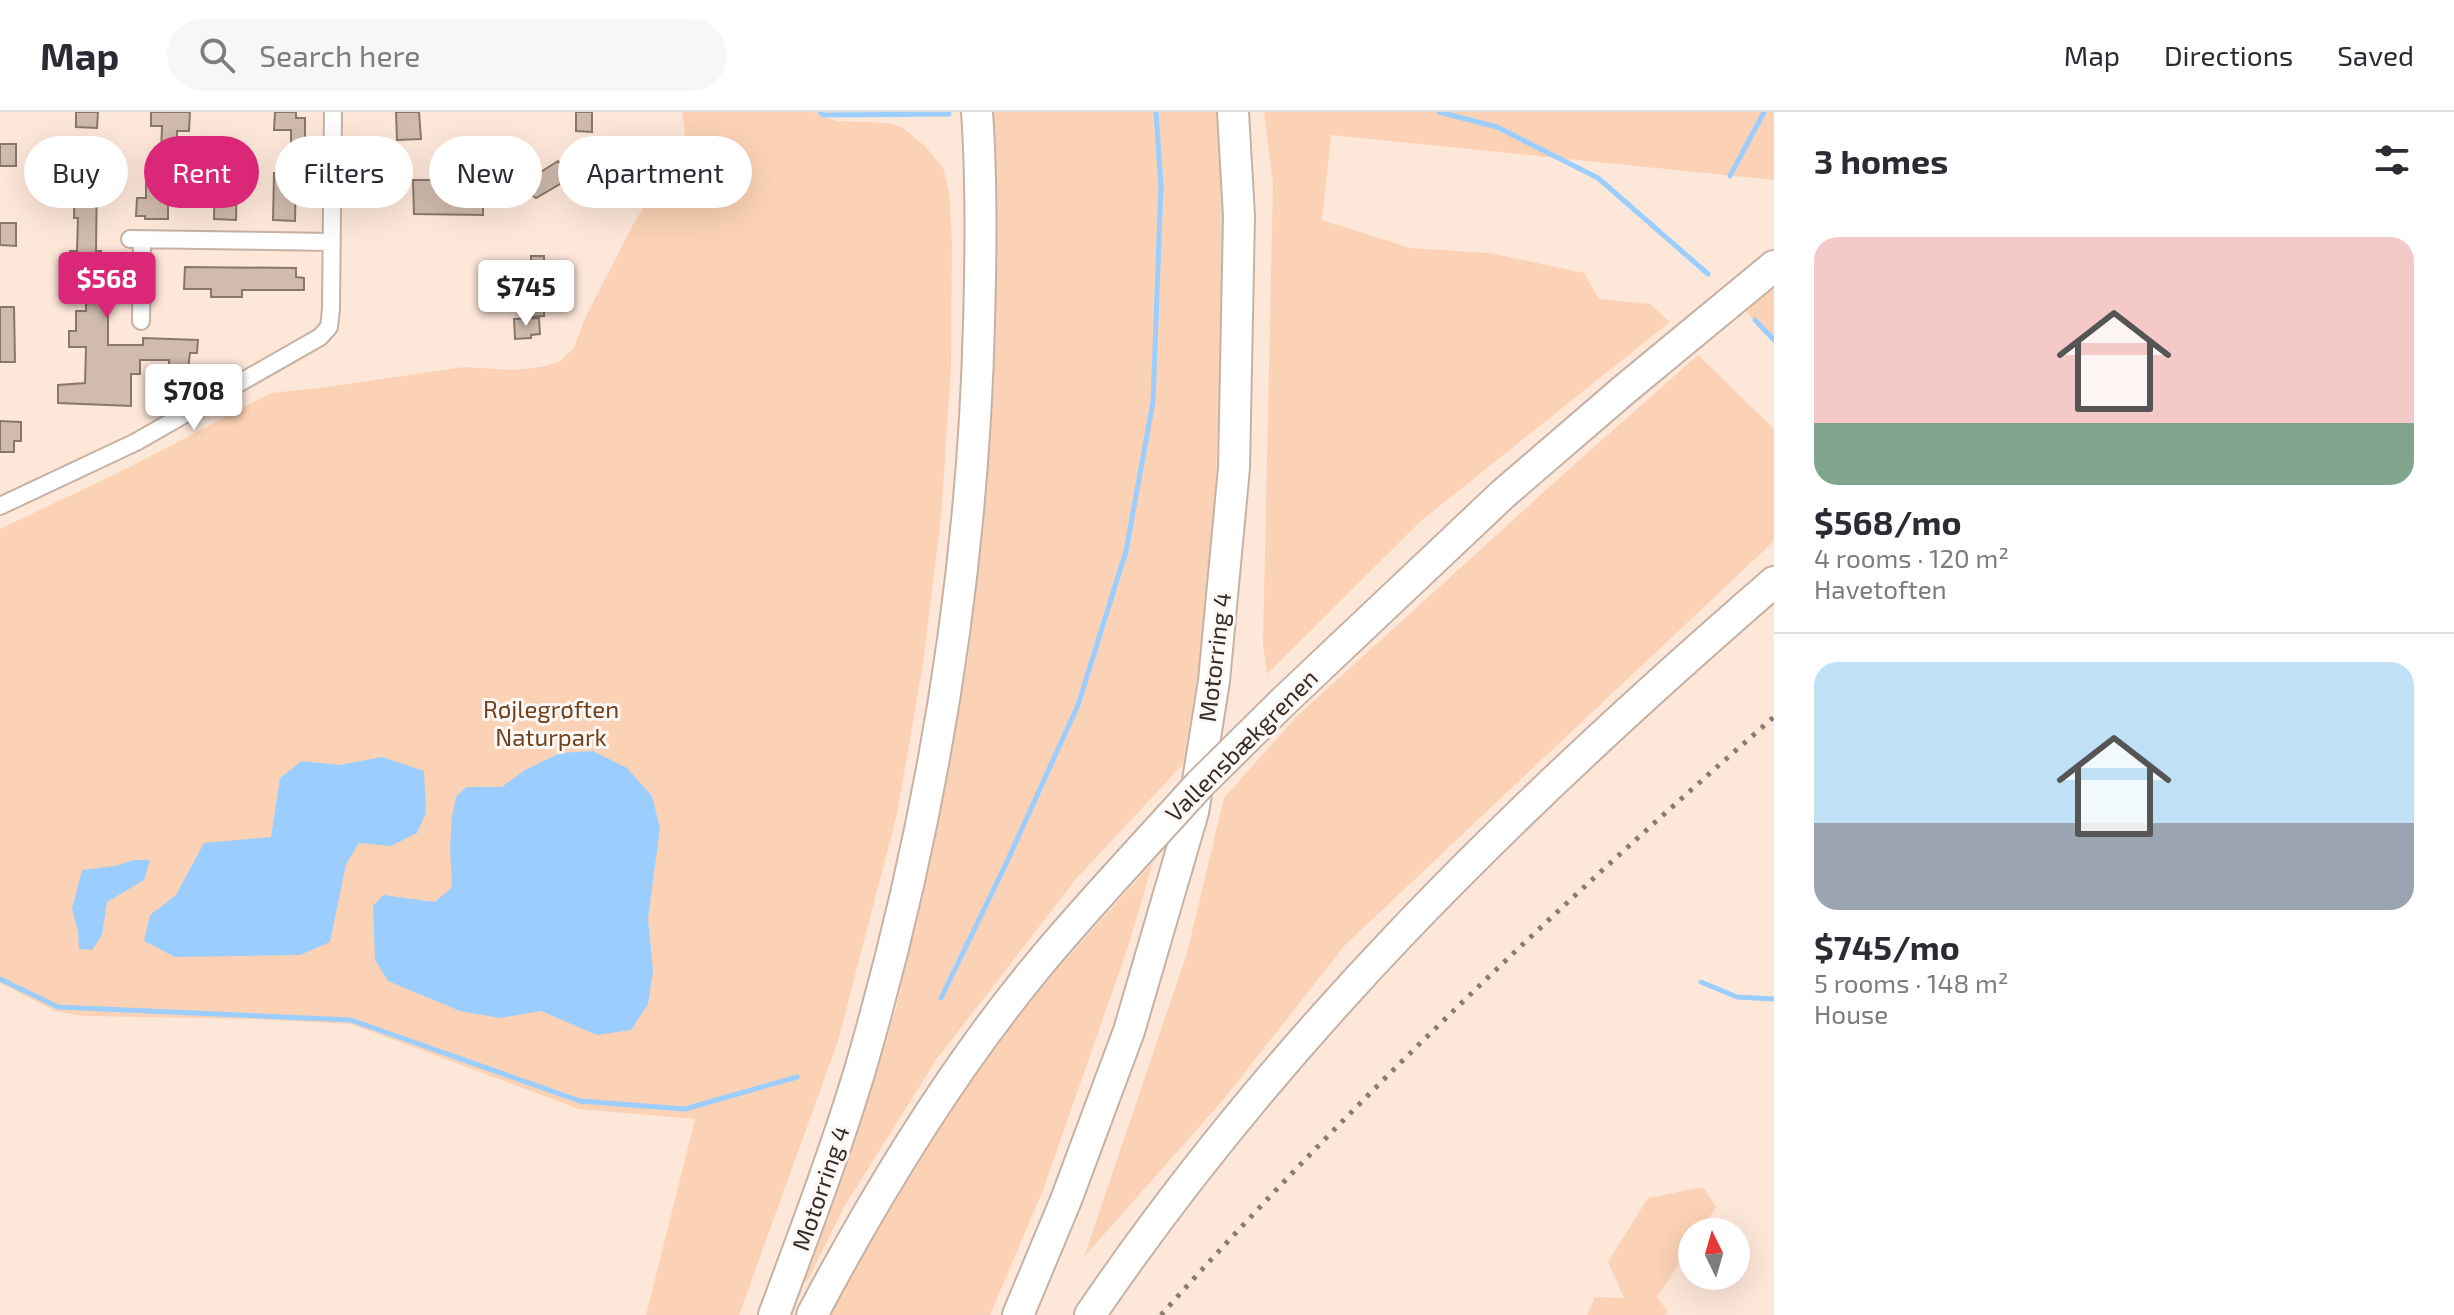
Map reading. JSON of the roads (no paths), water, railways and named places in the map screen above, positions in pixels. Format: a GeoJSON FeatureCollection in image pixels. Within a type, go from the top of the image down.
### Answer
{"type":"FeatureCollection","features":[{"type":"Feature","properties":{"kind":"highway","name":"Motorring 4"},"geometry":{"type":"LineString","coordinates":[[774,1315],[831,1162],[859,1071],[916,850],[939,736],[961,581],[978,384],[981,253],[977,112]]}},
{"type":"Feature","properties":{"kind":"highway","name":"Motorring 4"},"geometry":{"type":"LineString","coordinates":[[1018,1315],[1066,1200],[1129,1031],[1193,812],[1214,681],[1234,468],[1239,216],[1233,112]]}},
{"type":"Feature","properties":{"kind":"highway","name":"Vallensbækgrenen"},"geometry":{"type":"LineString","coordinates":[[812,1315],[840,1260],[904,1153],[970,1055],[1039,964],[1200,784],[1503,494],[1637,378],[1774,266]]}},
{"type":"Feature","properties":{"kind":"highway"},"geometry":{"type":"LineString","coordinates":[[1090,1315],[1137,1246],[1226,1130],[1306,1034],[1400,932],[1582,753],[1774,582]]}},
{"type":"Feature","properties":{"kind":"street"},"geometry":{"type":"LineString","coordinates":[[0,506],[136,442],[307,344],[329,327],[333,112]]}},
{"type":"Feature","properties":{"kind":"street"},"geometry":{"type":"LineString","coordinates":[[141,321],[136,239],[332,242]]}},
{"type":"Feature","properties":{"kind":"water"},"geometry":{"type":"Polygon","coordinates":[[[593,751],[627,768],[652,796],[660,828],[648,918],[653,971],[648,1004],[631,1030],[597,1035],[541,1011],[500,1018],[460,1011],[388,981],[375,960],[373,906],[383,895],[435,902],[452,887],[450,847],[456,797],[466,787],[502,787],[525,770],[560,753],[593,751]]]}},
{"type":"Feature","properties":{"kind":"water"},"geometry":{"type":"Polygon","coordinates":[[[382,757],[424,771],[426,813],[417,833],[391,846],[359,843],[346,864],[330,942],[300,955],[175,957],[144,941],[150,915],[176,895],[204,843],[271,837],[280,778],[302,761],[339,765],[382,757]]]}},
{"type":"Feature","properties":{"kind":"water"},"geometry":{"type":"Polygon","coordinates":[[[150,860],[144,880],[107,902],[102,935],[92,950],[79,949],[72,909],[82,870],[150,860]]]}},
{"type":"Feature","properties":{"kind":"waterway"},"geometry":{"type":"LineString","coordinates":[[820,112],[823,115],[949,114]]}},
{"type":"Feature","properties":{"kind":"waterway"},"geometry":{"type":"LineString","coordinates":[[941,998],[1078,705],[1126,551],[1153,402],[1161,186],[1156,112]]}},
{"type":"Feature","properties":{"kind":"waterway"},"geometry":{"type":"LineString","coordinates":[[1439,112],[1497,127],[1598,178],[1708,274]]}},
{"type":"Feature","properties":{"kind":"waterway"},"geometry":{"type":"LineString","coordinates":[[1730,176],[1764,112]]}},
{"type":"Feature","properties":{"kind":"waterway"},"geometry":{"type":"LineString","coordinates":[[1755,320],[1774,340]]}},
{"type":"Feature","properties":{"kind":"waterway"},"geometry":{"type":"LineString","coordinates":[[0,979],[58,1007],[351,1020],[580,1101],[685,1109],[797,1077]]}},
{"type":"Feature","properties":{"kind":"waterway"},"geometry":{"type":"LineString","coordinates":[[1701,982],[1737,997],[1774,999]]}},
{"type":"Feature","properties":{"kind":"railway"},"geometry":{"type":"LineString","coordinates":[[1161,1315],[1307,1158],[1458,1006],[1614,859],[1774,717]]}},
{"type":"Feature","properties":{"kind":"park label","name":"Røjlegrøften Naturpark"},"geometry":{"type":"Point","coordinates":[551,722]}}]}
